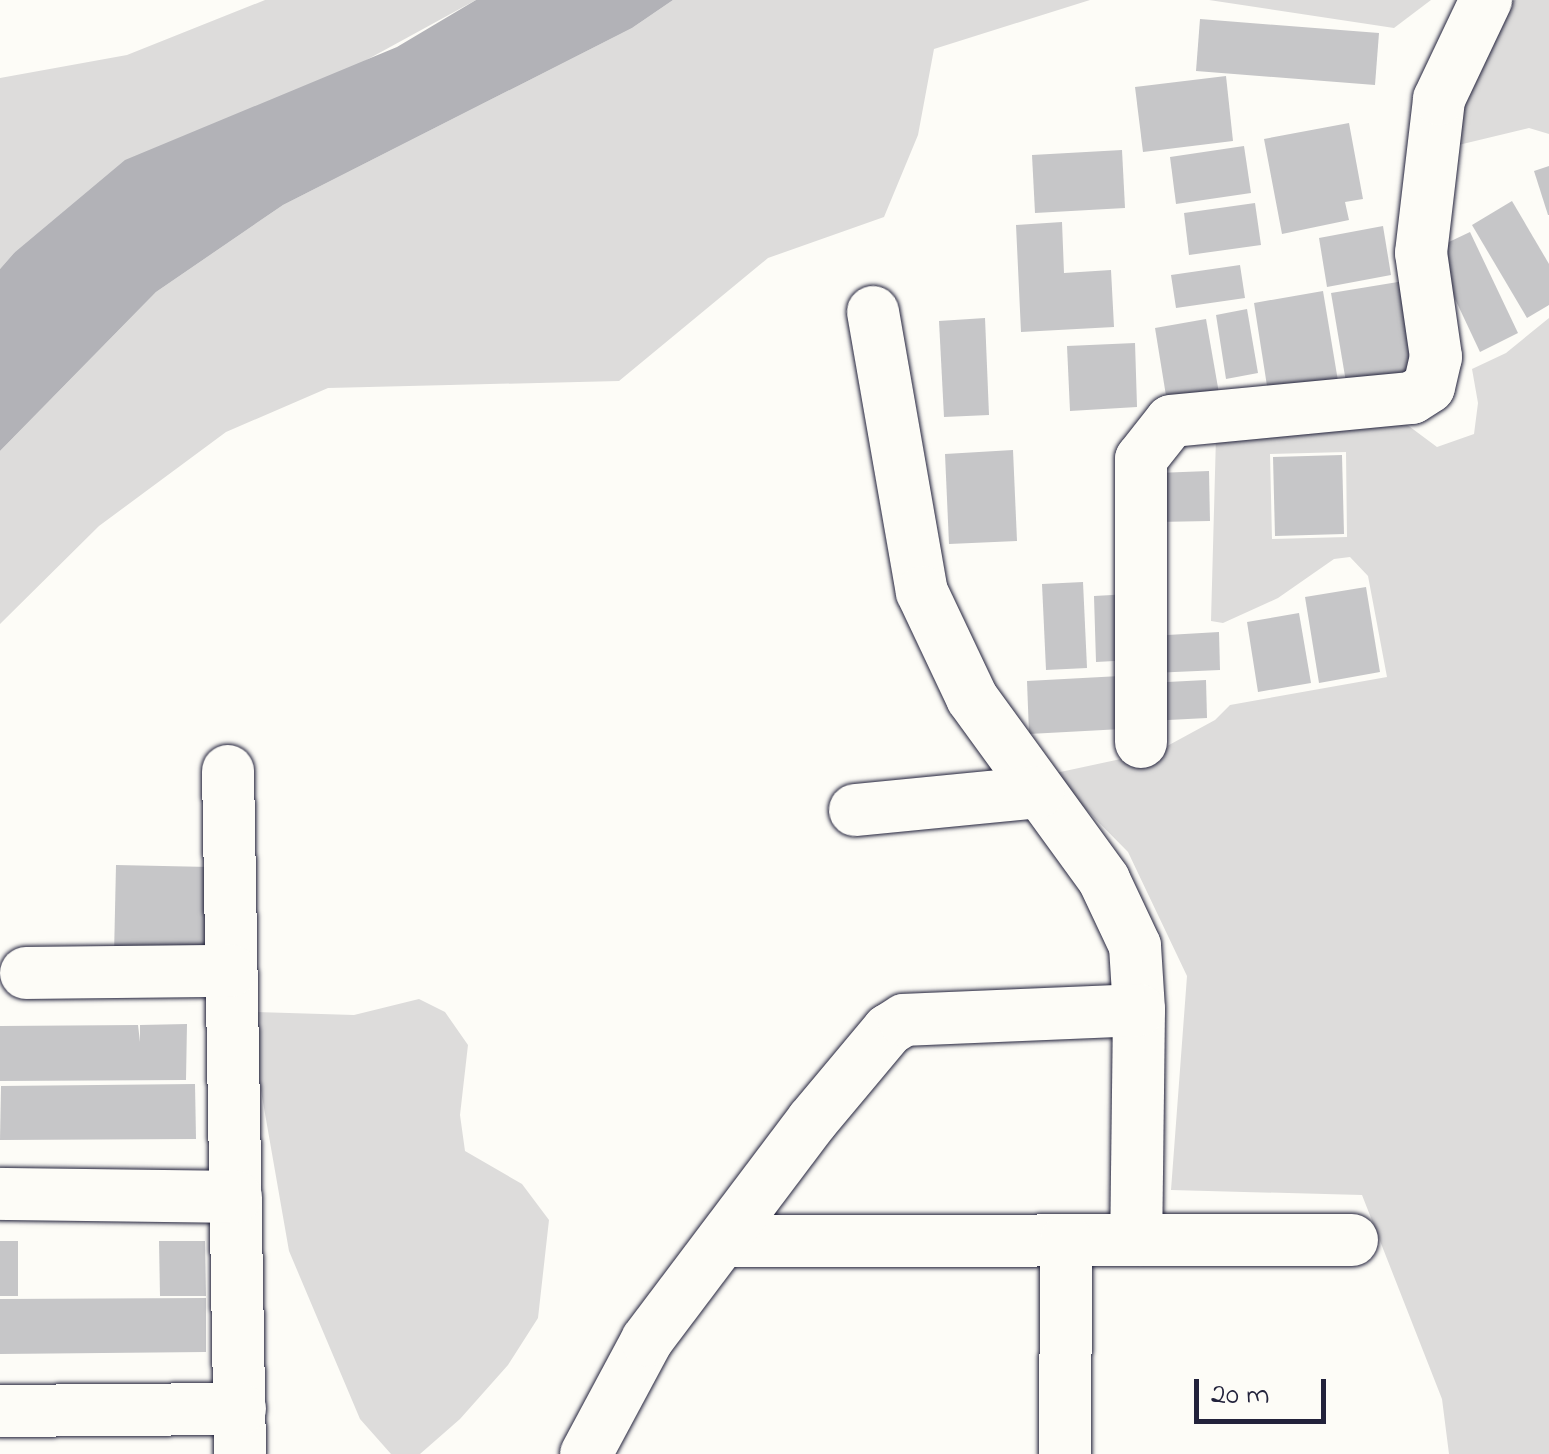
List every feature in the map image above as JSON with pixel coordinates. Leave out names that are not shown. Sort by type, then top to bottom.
[{"type":"street","points":[[1141,742],[1141,459],[1171,421],[1412,398],[1429,388],[1436,357],[1420,254],[1439,99],[1486,0]]},
{"type":"street","points":[[872,312],[922,592],[972,698],[1104,880],[1135,946],[1139,1010],[1136,1240]]},
{"type":"street","points":[[0,1411],[240,1432],[228,771]]},
{"type":"street","points":[[855,810],[1038,792]]},
{"type":"street","points":[[26,973],[232,971]]},
{"type":"street","points":[[586,1454],[647,1340],[888,1030],[904,1020],[1139,1010]]},
{"type":"street","points":[[0,1194],[236,1196]]},
{"type":"street","points":[[1065,1454],[1066,1240]]},
{"type":"street","points":[[722,1241],[1352,1240]]},
{"type":"shaded area","points":[[265,0],[476,0],[14,253],[0,269],[0,78],[127,55]]},
{"type":"shaded area","points":[[476,0],[673,0],[632,28],[283,205],[156,292],[0,451],[0,269],[14,253],[125,160],[397,47]]},
{"type":"shaded area","points":[[673,0],[1090,0],[934,49],[918,135],[884,217],[768,258],[619,381],[328,388],[226,432],[99,526],[0,624],[0,451],[156,292],[283,205],[632,28]]},
{"type":"shaded area","points":[[1209,0],[1431,0],[1394,28]]},
{"type":"shaded area","points":[[1515,0],[1549,0],[1549,134],[1529,128],[1446,148],[1504,9]]},
{"type":"shaded area","points":[[1549,318],[1549,1454],[1449,1454],[1442,1399],[1362,1195],[1171,1190],[1187,976],[1128,852],[1051,774],[1158,751],[1215,720],[1230,705],[1387,677],[1368,576],[1350,557],[1334,559],[1278,598],[1223,623],[1211,621],[1216,436],[1398,418],[1437,447],[1474,434],[1478,403],[1472,369],[1506,353]],"holes":[[[1346,452],[1347,537],[1272,539],[1270,454]]]},
{"type":"shaded area","points":[[419,999],[445,1012],[468,1045],[460,1115],[465,1151],[522,1184],[549,1220],[538,1318],[508,1365],[460,1419],[420,1454],[391,1454],[360,1419],[289,1251],[256,1062],[256,1012],[354,1015]]},
{"type":"building","points":[[1200,19],[1379,33],[1375,85],[1196,71]]},
{"type":"building","points":[[1226,76],[1233,141],[1143,152],[1135,87]]},
{"type":"building","points":[[1349,123],[1363,199],[1345,202],[1349,220],[1282,234],[1264,139]]},
{"type":"building","points":[[1244,146],[1251,193],[1176,204],[1170,157]]},
{"type":"building","points":[[1122,150],[1125,208],[1035,213],[1032,155]]},
{"type":"building","points":[[1549,166],[1549,215],[1548,215],[1534,171]]},
{"type":"building","points":[[1512,201],[1549,264],[1549,305],[1527,318],[1472,225]]},
{"type":"building","points":[[1255,203],[1261,245],[1189,255],[1184,213]]},
{"type":"building","points":[[1062,222],[1064,273],[1111,270],[1114,327],[1021,332],[1016,225]]},
{"type":"building","points":[[1383,226],[1391,275],[1327,287],[1319,238]]},
{"type":"building","points":[[1470,232],[1518,333],[1480,352],[1432,250]]},
{"type":"building","points":[[1240,265],[1245,298],[1176,308],[1171,275]]},
{"type":"building","points":[[1404,281],[1420,376],[1347,388],[1331,293]]},
{"type":"building","points":[[1323,291],[1340,393],[1270,405],[1254,303]]},
{"type":"building","points":[[1247,309],[1258,373],[1226,379],[1216,315]]},
{"type":"building","points":[[985,318],[989,415],[944,417],[939,321]]},
{"type":"building","points":[[1206,319],[1220,399],[1168,408],[1155,328]]},
{"type":"building","points":[[1135,343],[1137,407],[1070,411],[1067,346]]},
{"type":"building","points":[[1013,450],[1017,541],[949,544],[945,454]]},
{"type":"building","points":[[1342,455],[1344,534],[1275,536],[1273,457]]},
{"type":"building","points":[[1209,471],[1210,521],[1157,522],[1157,473]]},
{"type":"building","points":[[1083,582],[1087,668],[1046,670],[1042,584]]},
{"type":"building","points":[[1366,587],[1380,672],[1319,683],[1305,597]]},
{"type":"building","points":[[1130,594],[1133,660],[1096,662],[1094,596]]},
{"type":"building","points":[[1299,613],[1311,683],[1258,692],[1247,622]]},
{"type":"building","points":[[1219,632],[1220,670],[1152,673],[1150,636]]},
{"type":"building","points":[[1120,676],[1122,729],[1029,734],[1027,681]]},
{"type":"building","points":[[1206,680],[1207,718],[1149,721],[1148,683]]},
{"type":"building","points":[[116,865],[210,867],[208,957],[114,955]]},
{"type":"building","points":[[187,1024],[186,1080],[0,1081],[0,1026],[138,1025],[140,1042],[140,1025]]},
{"type":"building","points":[[195,1084],[196,1139],[0,1140],[1,1086]]},
{"type":"building","points":[[0,1241],[18,1241],[18,1296],[0,1296]]},
{"type":"building","points":[[159,1241],[205,1241],[206,1296],[160,1296]]},
{"type":"building","points":[[206,1298],[206,1352],[0,1354],[0,1299]]}]
